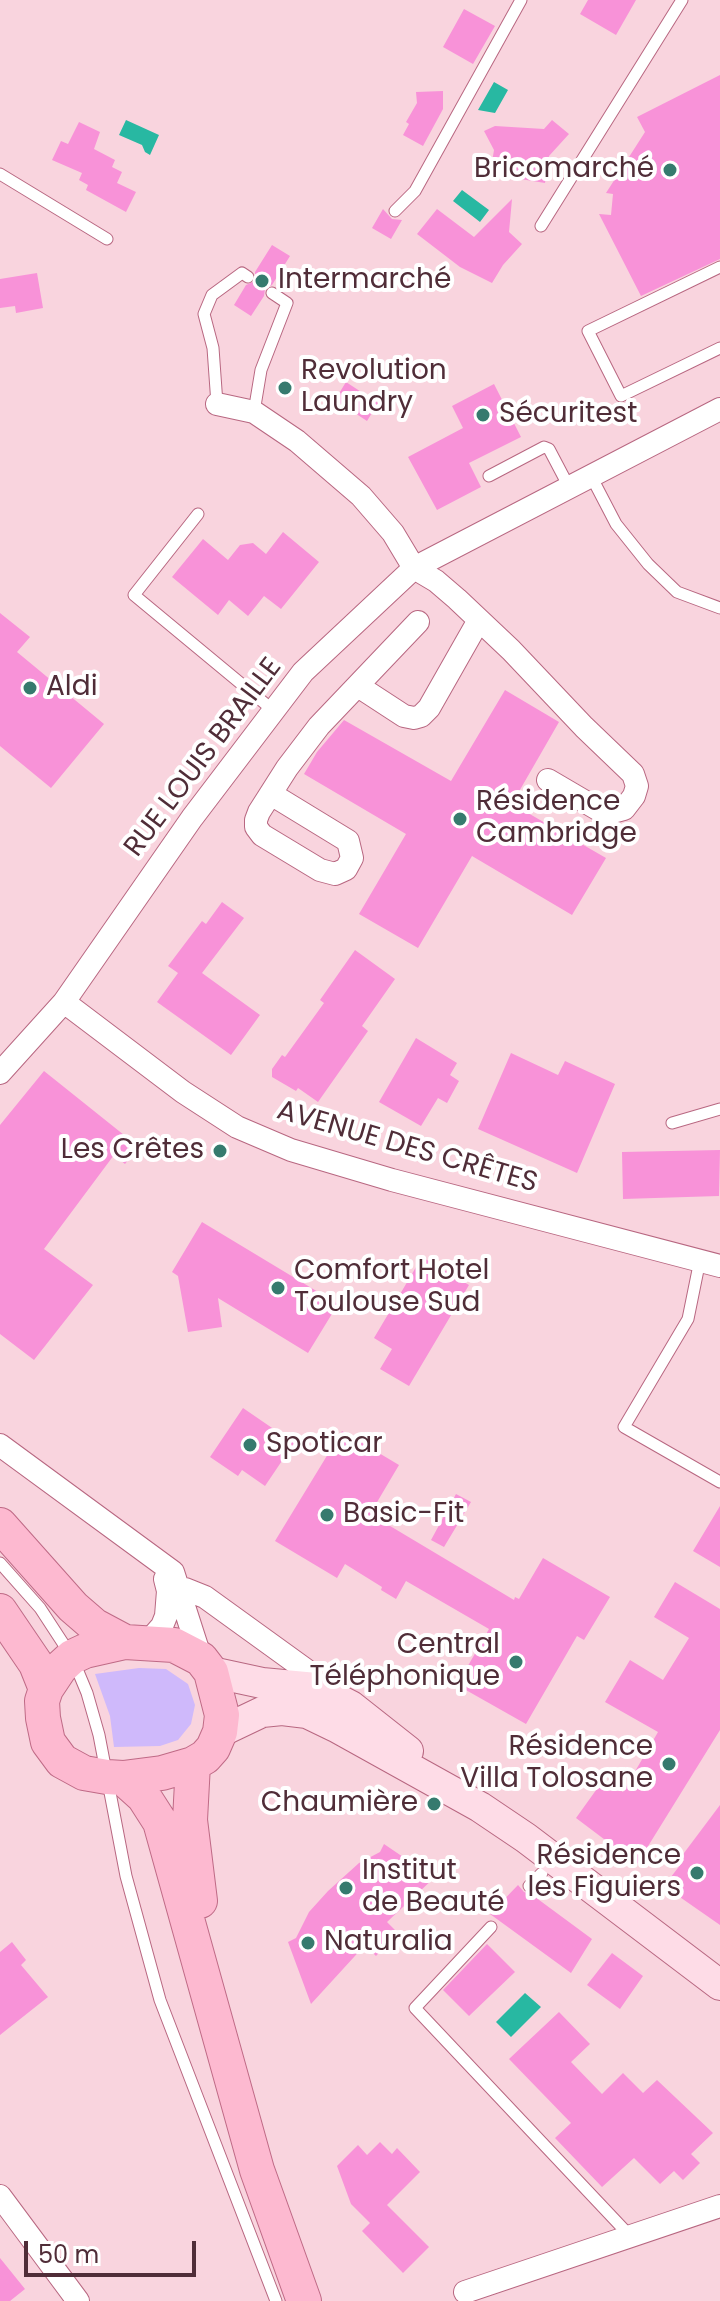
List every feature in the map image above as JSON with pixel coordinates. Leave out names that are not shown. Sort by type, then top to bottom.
[{"type":"main road","points":[[0,1525],[73,1607],[95,1626],[137,1642]]},
{"type":"main road","points":[[0,1611],[36,1664],[46,1689]]},
{"type":"main road","points":[[206,1665],[222,1715],[220,1732],[213,1748],[193,1764],[162,1773],[115,1778],[84,1773],[62,1761],[48,1742],[42,1701],[46,1689],[72,1657],[96,1648],[137,1642],[174,1645],[206,1665],[262,1683],[316,1688],[351,1706],[480,1807],[526,1838],[720,1985]]},
{"type":"main road","points":[[220,1732],[262,1712],[282,1710],[307,1713],[480,1807]]},
{"type":"main road","points":[[193,1764],[190,1820],[196,1882],[226,2063]]},
{"type":"main road","points":[[115,1778],[144,1797],[160,1822],[257,2170],[304,2301]]},
{"type":"street","points":[[217,404],[254,412],[297,441],[361,496],[393,533],[414,568],[436,581],[479,620],[633,774],[637,786],[624,809],[606,814],[548,780]]},
{"type":"street","name":"RUE LOUIS BRAILLE","points":[[64,1002],[192,818],[303,672],[414,568],[720,409]]},
{"type":"street","points":[[358,686],[404,716],[421,716],[429,708],[479,620]]},
{"type":"street","points":[[271,794],[319,726],[418,622]]},
{"type":"street","points":[[0,1073],[64,1002]]},
{"type":"street","name":"AVENUE DES CRÊTES","points":[[64,1002],[183,1092],[237,1127],[291,1150],[392,1180],[710,1263]]},
{"type":"street","points":[[0,1445],[173,1572],[206,1665]]},
{"type":"street","points":[[137,1642],[162,1626],[168,1591],[160,1563]]},
{"type":"street","points":[[179,1589],[205,1597],[306,1670]]},
{"type":"street","points":[[0,2196],[78,2301]]},
{"type":"street","points":[[465,2292],[720,2206]]},
{"type":"lane","points":[[395,211],[415,191],[521,0]]},
{"type":"lane","points":[[541,226],[682,0]]},
{"type":"lane","points":[[0,174],[107,239]]},
{"type":"lane","points":[[720,267],[588,331],[621,396],[720,348]]},
{"type":"lane","points":[[217,404],[213,348],[204,314],[212,295],[242,273],[248,277]]},
{"type":"lane","points":[[254,412],[261,370],[287,303],[272,293]]},
{"type":"lane","points":[[489,476],[544,447],[549,449],[569,487]]},
{"type":"lane","points":[[591,476],[616,524],[648,564],[677,592],[720,608]]},
{"type":"lane","points":[[198,514],[134,595],[274,711]]},
{"type":"lane","points":[[672,1123],[720,1109]]},
{"type":"lane","points":[[710,1263],[688,1319],[624,1427],[720,1482]]},
{"type":"lane","points":[[0,1563],[40,1608],[72,1657],[87,1693],[115,1778],[126,1876],[160,2000],[276,2301]]},
{"type":"lane","points":[[306,1670],[351,1706]]},
{"type":"lane","points":[[529,1886],[542,1873]]},
{"type":"lane","points":[[491,1927],[415,2008],[631,2237]]},
{"type":"shaded area","points":[[494,82],[508,90],[495,113],[478,110]]},
{"type":"shaded area","points":[[126,120],[159,135],[150,155],[142,145],[119,135]]},
{"type":"shaded area","points":[[462,190],[489,210],[480,222],[453,201]]},
{"type":"shaded area","points":[[139,1668],[166,1669],[188,1684],[195,1705],[191,1724],[178,1740],[160,1746],[114,1747],[110,1716],[95,1674]]},
{"type":"shaded area","points":[[525,1993],[541,2007],[511,2037],[496,2022]]},
{"type":"building","points":[[588,0],[636,0],[616,35],[580,14]]},
{"type":"building","points":[[464,9],[495,26],[473,64],[443,47]]},
{"type":"building","name":"Bricomarché","points":[[720,75],[720,259],[641,296],[599,214],[611,215],[613,194],[606,193],[645,132],[637,117]]},
{"type":"building","points":[[443,91],[443,109],[423,146],[403,135],[409,124],[406,122],[417,103],[416,92]]},
{"type":"building","points":[[552,120],[569,134],[549,156],[545,183],[490,174],[494,150],[484,131],[495,126],[544,129]]},
{"type":"building","points":[[79,122],[100,132],[94,149],[115,160],[112,167],[122,172],[117,183],[136,192],[126,212],[86,190],[88,185],[79,180],[82,173],[52,160],[61,141],[68,144]]},
{"type":"building","points":[[512,199],[509,232],[522,244],[492,283],[460,267],[417,234],[437,209],[474,237]]},
{"type":"building","points":[[383,209],[392,219],[402,220],[391,239],[372,228]]},
{"type":"building","name":"Intermarché","points":[[272,245],[290,256],[272,285],[265,289],[251,316],[234,305],[246,285],[255,281],[255,272]]},
{"type":"building","points":[[37,273],[43,308],[16,313],[15,306],[0,308],[0,279]]},
{"type":"building","points":[[346,382],[378,403],[367,421],[335,400]]},
{"type":"building","points":[[494,384],[521,437],[469,463],[481,487],[437,510],[408,457],[463,428],[452,406]]},
{"type":"building","points":[[283,532],[319,562],[281,609],[264,596],[248,616],[229,600],[218,615],[172,577],[203,539],[228,560],[240,545],[253,543],[266,554]]},
{"type":"building","name":"Aldi","points":[[0,613],[30,637],[17,652],[104,724],[51,788],[0,746]]},
{"type":"building","name":"Résidence Cambridge","points":[[505,690],[559,722],[517,795],[521,809],[606,858],[572,915],[472,856],[418,948],[359,914],[406,834],[304,774],[317,752],[344,720],[451,781]]},
{"type":"building","points":[[222,902],[244,918],[202,973],[260,1015],[231,1055],[157,1002],[178,973],[168,966],[202,921],[206,924]]},
{"type":"building","points":[[355,950],[395,979],[362,1026],[368,1031],[318,1102],[298,1088],[296,1091],[272,1077],[272,1069],[282,1055],[285,1057],[324,1003],[320,1000]]},
{"type":"building","points":[[416,1038],[457,1063],[450,1075],[459,1081],[447,1103],[438,1098],[421,1126],[379,1102]]},
{"type":"building","points":[[511,1053],[558,1075],[565,1061],[615,1084],[577,1173],[478,1129]]},
{"type":"building","points":[[44,1071],[139,1147],[125,1164],[114,1155],[44,1249],[93,1285],[34,1360],[0,1334],[0,1125]]},
{"type":"building","points":[[720,1150],[719,1196],[623,1199],[622,1152]]},
{"type":"building","points":[[202,1222],[338,1304],[308,1353],[218,1298],[222,1327],[188,1332],[178,1276],[172,1272]]},
{"type":"building","points":[[422,1257],[469,1285],[409,1386],[380,1369],[392,1349],[374,1338]]},
{"type":"building","points":[[243,1408],[294,1443],[265,1486],[242,1470],[238,1476],[210,1457]]},
{"type":"building","points":[[342,1431],[399,1465],[370,1514],[514,1600],[515,1597],[519,1599],[543,1558],[610,1597],[584,1640],[577,1636],[526,1724],[457,1685],[489,1629],[406,1581],[396,1599],[345,1564],[337,1578],[275,1541]]},
{"type":"building","points":[[456,1494],[471,1502],[444,1547],[431,1540]]},
{"type":"building","points":[[720,1506],[720,1567],[693,1551]]},
{"type":"building","points":[[675,1582],[720,1609],[720,1730],[637,1864],[576,1818],[604,1779],[623,1792],[658,1732],[605,1702],[630,1660],[663,1680],[689,1638],[654,1617]]},
{"type":"building","name":"Résidence les Figuiers","points":[[720,1805],[720,1925],[664,1886],[684,1860],[681,1857]]},
{"type":"building","points":[[384,1844],[434,1878],[387,1922],[398,1933],[376,1956],[365,1945],[311,2004],[288,1942],[296,1938],[309,1912],[328,1891],[359,1863],[380,1852]]},
{"type":"building","points":[[518,1885],[592,1939],[571,1973],[490,1914]]},
{"type":"building","points":[[12,1942],[26,1960],[21,1965],[48,1997],[0,2035],[0,1952]]},
{"type":"building","points":[[487,1944],[515,1972],[469,2016],[443,1990]]},
{"type":"building","points":[[612,1953],[643,1976],[620,2009],[587,1985]]},
{"type":"building","points":[[559,2012],[590,2044],[571,2062],[602,2094],[623,2073],[643,2093],[657,2080],[713,2133],[691,2154],[700,2163],[683,2180],[674,2171],[660,2184],[634,2158],[602,2187],[555,2138],[571,2123],[509,2059]]},
{"type":"building","points":[[380,2142],[392,2154],[397,2148],[420,2172],[387,2205],[429,2247],[403,2273],[362,2231],[370,2223],[351,2204],[337,2166],[358,2145],[367,2155]]},
{"type":"building","points":[[0,2258],[25,2289],[10,2301],[0,2301]]},
{"type":"place","name":"Bricomarché","points":[[670,170]]},
{"type":"place","name":"Intermarché","points":[[262,281]]},
{"type":"place","name":"Revolution Laundry","points":[[285,388]]},
{"type":"place","name":"Sécuritest","points":[[483,415]]},
{"type":"place","name":"Aldi","points":[[30,688]]},
{"type":"place","name":"Résidence Cambridge","points":[[460,819]]},
{"type":"place","name":"Les Crêtes","points":[[220,1151]]},
{"type":"place","name":"Comfort Hotel Toulouse Sud","points":[[278,1288]]},
{"type":"place","name":"Spoticar","points":[[250,1445]]},
{"type":"place","name":"Basic-Fit","points":[[327,1515]]},
{"type":"place","name":"Central Téléphonique","points":[[516,1662]]},
{"type":"place","name":"Résidence Villa Tolosane","points":[[669,1764]]},
{"type":"place","name":"Chaumière","points":[[434,1804]]},
{"type":"place","name":"Résidence les Figuiers","points":[[697,1873]]},
{"type":"place","name":"Institut de Beauté","points":[[346,1888]]},
{"type":"place","name":"Naturalia","points":[[308,1943]]}]
